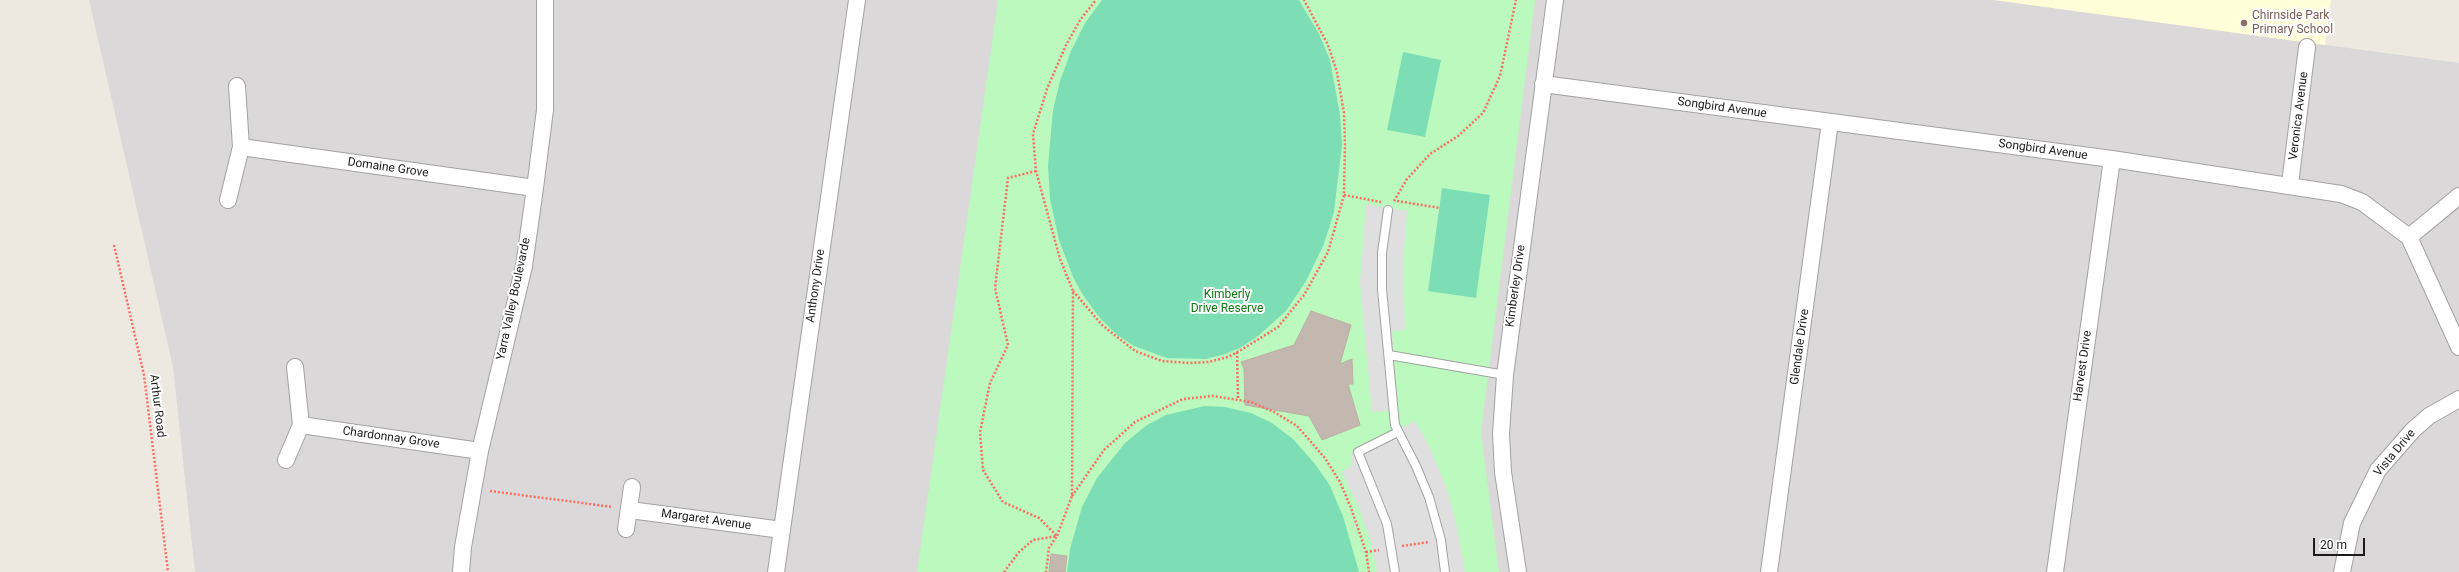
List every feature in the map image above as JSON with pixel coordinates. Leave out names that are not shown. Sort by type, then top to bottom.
[{"type":"street","name":"Yarra Valley Boulevarde","points":[[461,572],[480,451],[524,266],[545,110],[545,0]]},
{"type":"street","name":"Anthony Drive","points":[[776,572],[857,0]]},
{"type":"street","name":"Kimberley Drive","points":[[1518,572],[1503,472],[1501,434],[1505,376],[1555,0]]},
{"type":"street","name":"Veronica Avenue","points":[[2290,184],[2307,47]]},
{"type":"street","name":"Songbird Avenue","points":[[1543,84],[2112,159],[2290,184],[2341,194],[2362,202],[2409,237],[2459,347]]},
{"type":"street","points":[[228,200],[241,147],[237,86]]},
{"type":"street","name":"Glendale Drive","points":[[1769,572],[1830,122]]},
{"type":"street","name":"Domaine Grove","points":[[241,147],[535,188]]},
{"type":"street","name":"Harvest Drive","points":[[2055,572],[2112,159]]},
{"type":"street","points":[[2409,237],[2459,196]]},
{"type":"street","points":[[286,460],[301,425],[295,367]]},
{"type":"street","name":"Vista Drive","points":[[2342,572],[2352,523],[2378,470],[2413,430],[2429,416],[2459,398]]},
{"type":"street","name":"Chardonnay Grove","points":[[301,425],[480,451]]},
{"type":"street","points":[[626,529],[630,510],[632,487]]},
{"type":"street","name":"Margaret Avenue","points":[[630,510],[782,530]]},
{"type":"lane","points":[[1390,204],[1382,253],[1382,289],[1395,425],[1416,466],[1429,497],[1441,540],[1446,572]]},
{"type":"lane","points":[[1389,355],[1505,376]]},
{"type":"lane","points":[[1395,572],[1386,524],[1358,452],[1398,432]]},
{"type":"path","points":[[1096,0],[1080,20],[1047,89],[1033,134],[1036,171],[1060,259],[1073,290],[1102,325],[1135,351],[1162,361],[1189,363],[1208,362],[1237,352],[1278,327],[1304,295],[1328,252],[1344,195],[1344,113],[1337,72],[1328,46],[1304,0]]},
{"type":"path","points":[[1390,204],[1407,179],[1430,154],[1472,125],[1483,113],[1500,76],[1516,0]]},
{"type":"path","points":[[1036,171],[1008,178],[995,288],[1008,345],[990,384],[980,432],[983,470],[1003,502],[1039,518],[1057,536]]},
{"type":"path","points":[[1344,195],[1390,204],[1440,208]]},
{"type":"path","name":"Arthur Road","points":[[114,245],[144,375],[168,572]]},
{"type":"path","points":[[1072,496],[1073,290]]},
{"type":"path","points":[[1237,352],[1238,400]]},
{"type":"path","points":[[1046,572],[1049,548],[1057,536],[1072,496],[1104,450],[1135,422],[1183,399],[1213,396],[1251,402],[1274,412],[1297,426],[1325,458],[1340,482],[1351,508],[1366,552],[1369,572]]},
{"type":"path","points":[[473,489],[630,510]]},
{"type":"path","points":[[1004,572],[1019,552],[1033,540],[1057,536]]},
{"type":"shaded area","points":[[89,0],[1994,0],[2459,63],[2459,572],[195,572],[173,367]]},
{"type":"shaded area","name":"Chirnside Park Primary School","points":[[1994,0],[2331,0],[2325,45]]},
{"type":"shaded area","points":[[1366,204],[1407,211],[1403,267],[1405,330],[1392,331],[1397,410],[1372,412],[1360,282]]},
{"type":"shaded area","points":[[1415,421],[1429,446],[1447,489],[1457,527],[1465,572],[1377,572],[1370,538],[1357,503],[1342,472],[1352,465],[1352,452]]},
{"type":"green space","name":"Kimberly Drive Reserve","points":[[998,0],[1535,0],[1481,432],[1499,572],[917,572]]},
{"type":"green space","points":[[1102,0],[1299,0],[1319,34],[1330,60],[1340,115],[1342,145],[1334,212],[1324,244],[1306,281],[1286,311],[1258,336],[1240,348],[1225,354],[1206,359],[1167,358],[1134,346],[1117,335],[1099,317],[1083,295],[1073,277],[1059,240],[1050,199],[1048,166],[1053,110],[1060,81],[1071,51],[1085,23]]},
{"type":"green space","points":[[1403,52],[1441,60],[1425,137],[1387,130]]},
{"type":"green space","points":[[1442,188],[1490,195],[1476,298],[1428,291]]},
{"type":"green space","points":[[1205,406],[1225,407],[1251,413],[1272,423],[1293,439],[1315,464],[1329,484],[1343,516],[1359,572],[1067,572],[1070,549],[1082,507],[1097,478],[1125,443],[1147,425],[1166,415]]},
{"type":"building","points":[[1311,311],[1351,325],[1340,364],[1352,359],[1353,384],[1348,384],[1360,425],[1322,440],[1309,416],[1245,405],[1244,369],[1241,362],[1294,345]]},
{"type":"building","points":[[1051,554],[1067,556],[1065,572],[1049,572]]},
{"type":"place","name":"Chirnside Park Primary School","points":[[2244,23]]}]
